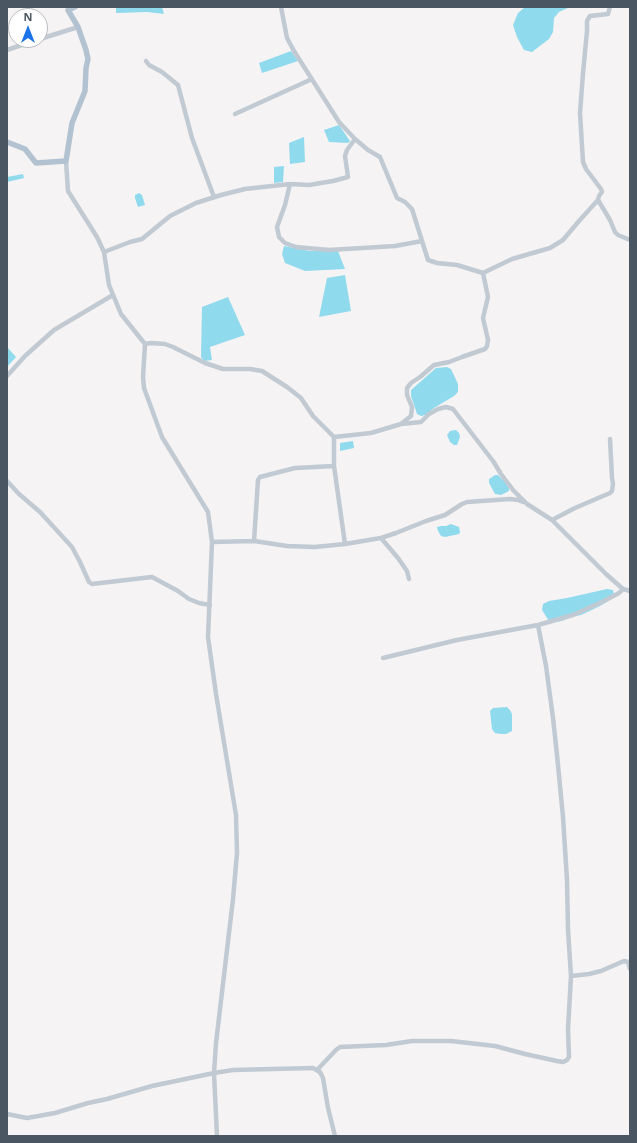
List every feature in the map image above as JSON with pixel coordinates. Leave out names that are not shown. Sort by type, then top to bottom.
[{"type":"main road","points":[[7,142],[25,149],[36,163],[66,161],[72,123],[85,91],[88,59],[78,26],[67,8],[75,7]]},
{"type":"street","points":[[282,7],[287,38],[339,122],[355,139],[368,150],[380,157],[396,198],[405,202],[412,209],[428,260],[437,263],[456,265],[483,273],[512,259],[550,248],[563,240],[598,200],[602,192],[583,162],[580,113],[587,21],[590,16],[608,14],[610,7]]},
{"type":"street","points":[[48,36],[78,26]]},
{"type":"street","points":[[146,61],[149,65],[162,72],[178,85],[192,138],[214,197]]},
{"type":"street","points":[[235,114],[312,79]]},
{"type":"street","points":[[104,252],[142,239],[170,216],[196,203],[214,197],[245,190],[290,184],[309,185],[348,177],[345,156],[347,150],[355,139]]},
{"type":"street","points":[[66,161],[68,191],[97,236],[104,252],[109,286],[121,314],[145,344],[143,377],[144,388],[162,436],[208,512],[212,542],[208,637],[236,815],[237,853],[216,1043],[214,1073],[217,1136]]},
{"type":"street","points":[[290,184],[285,205],[277,227],[279,236],[285,243],[296,246],[329,250],[395,246],[422,241]]},
{"type":"street","points":[[598,200],[610,220],[615,232],[618,235],[630,240]]},
{"type":"street","points":[[401,424],[411,416],[412,407],[407,395],[407,388],[411,383],[434,365],[449,362],[485,349],[487,346],[488,340],[483,318],[488,297],[483,273]]},
{"type":"street","points":[[7,376],[25,356],[54,330],[113,295]]},
{"type":"street","points":[[145,344],[165,344],[204,363],[222,369],[250,369],[262,371],[301,398],[313,416],[334,437],[334,466],[345,544]]},
{"type":"street","points":[[334,437],[371,433],[401,424],[422,422],[429,414],[438,409],[446,407],[453,409],[513,490],[527,504]]},
{"type":"street","points":[[552,520],[575,508],[607,495],[612,491],[613,484],[610,439]]},
{"type":"street","points":[[254,541],[258,480],[260,477],[295,468],[334,466]]},
{"type":"street","points":[[7,481],[19,494],[40,512],[72,547],[89,582],[92,584],[152,577],[178,590],[189,599],[210,605]]},
{"type":"street","points":[[212,542],[254,541],[287,546],[315,547],[345,544],[381,538],[445,516],[467,502],[510,499],[518,500],[527,504],[552,520],[606,574],[623,589],[630,591]]},
{"type":"street","points":[[381,538],[403,565],[407,571],[409,579]]},
{"type":"street","points":[[383,658],[457,640],[538,625],[573,615],[604,601],[619,593],[623,589]]},
{"type":"street","points":[[317,1070],[340,1047],[418,1041],[451,1041],[495,1046],[557,1062],[563,1062],[570,1057],[568,1029],[571,976],[567,880],[558,755],[546,666],[538,625]]},
{"type":"street","points":[[571,976],[600,971],[624,961],[628,962],[630,969]]},
{"type":"street","points":[[7,1114],[26,1118],[55,1113],[88,1103],[121,1096],[152,1086],[233,1070],[313,1068],[317,1070],[323,1078],[335,1136]]},
{"type":"water","points":[[116,7],[162,7],[164,14],[147,12],[116,13]]},
{"type":"water","points":[[525,7],[570,7],[559,12],[554,18],[553,32],[549,39],[532,52],[524,50],[513,25],[518,13]]},
{"type":"water","points":[[291,51],[298,61],[262,73],[259,63]]},
{"type":"water","points":[[339,125],[350,141],[348,143],[329,142],[324,130]]},
{"type":"water","points":[[304,137],[305,162],[290,164],[289,143]]},
{"type":"water","points":[[284,166],[283,182],[274,183],[274,167]]},
{"type":"water","points":[[23,174],[24,178],[7,182],[7,177]]},
{"type":"water","points":[[139,193],[142,195],[145,205],[138,207],[135,195]]},
{"type":"water","points":[[284,246],[310,251],[338,251],[345,269],[305,271],[285,263],[282,254]]},
{"type":"water","points":[[345,275],[351,311],[319,317],[327,278]]},
{"type":"water","points":[[228,297],[245,335],[210,347],[212,360],[204,361],[201,357],[202,307]]},
{"type":"water","points":[[7,347],[16,357],[7,367]]},
{"type":"water","points":[[447,367],[451,369],[458,384],[458,392],[425,415],[421,416],[417,414],[411,396],[411,390],[436,368]]},
{"type":"water","points":[[456,430],[460,437],[457,445],[454,445],[450,442],[447,435],[450,431]]},
{"type":"water","points":[[353,441],[354,448],[340,451],[340,443]]},
{"type":"water","points":[[495,475],[498,475],[504,481],[509,488],[509,491],[501,495],[495,494],[489,483],[489,479]]},
{"type":"water","points":[[451,524],[459,527],[459,534],[445,537],[441,536],[437,527]]},
{"type":"water","points":[[607,589],[613,590],[614,595],[600,606],[581,615],[555,622],[549,621],[542,610],[543,604],[549,601]]},
{"type":"water","points":[[507,707],[512,714],[512,731],[506,734],[495,733],[492,729],[490,711],[493,708]]}]
